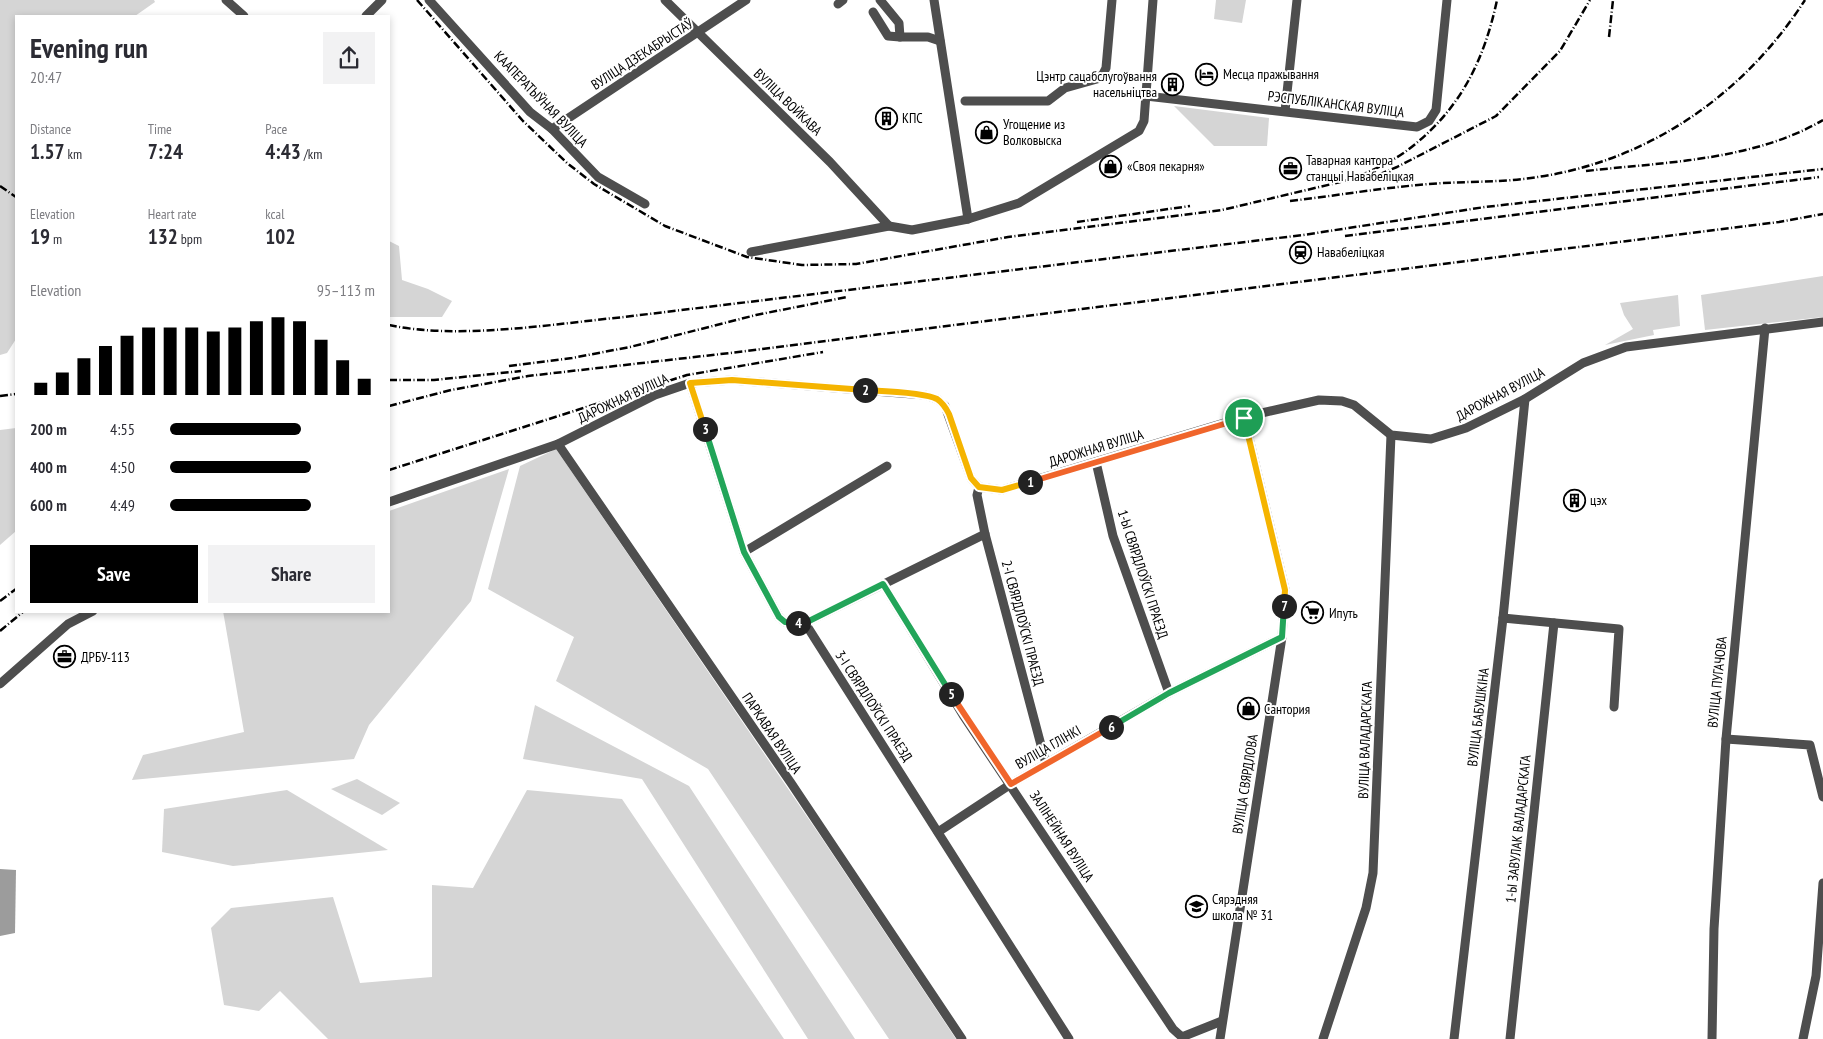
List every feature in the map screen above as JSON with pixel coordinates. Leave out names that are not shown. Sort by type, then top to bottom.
[{"type":"street","points":[[226,0],[243,15]]},
{"type":"street","points":[[367,15],[382,0]]},
{"type":"street","name":"КААПЕРАТЫЎНАЯ ВУЛІЦА","points":[[428,0],[530,112],[552,129],[598,177],[645,204]]},
{"type":"street","name":"ВУЛІЦА ВОЙКАВА","points":[[665,0],[830,162],[889,226]]},
{"type":"street","name":"ВУЛІЦА ДЗЕКАБРЫСТАЎ","points":[[552,129],[698,34],[746,0]]},
{"type":"street","points":[[880,0],[899,23],[900,37]]},
{"type":"street","points":[[934,0],[968,219]]},
{"type":"street","points":[[965,101],[1048,101],[1065,88],[1097,79],[1106,68],[1112,0]]},
{"type":"street","points":[[751,252],[889,226],[912,230],[968,219],[1019,204],[1139,131],[1144,121],[1153,0]]},
{"type":"street","points":[[1286,111],[1297,0]]},
{"type":"street","name":"РЭСПУБЛІКАНСКАЯ ВУЛІЦА","points":[[1146,96],[1417,127],[1429,121],[1436,110],[1447,0]]},
{"type":"street","points":[[873,12],[888,36],[928,37],[940,41]]},
{"type":"street","name":"ДАРОЖНАЯ ВУЛІЦА","points":[[390,502],[558,444],[655,395],[690,383],[732,380],[925,395],[938,399],[945,406],[971,478],[979,487],[1002,490],[1244,418],[1319,400],[1342,401],[1354,405],[1391,436],[1431,439],[1453,434],[1525,399],[1583,362],[1626,348],[1765,328],[1823,322]]},
{"type":"street","name":"ВУЛІЦА ПУГАЧОВА","points":[[1712,1039],[1714,929],[1726,739],[1765,328]]},
{"type":"street","points":[[690,383],[744,552],[779,617],[785,622],[805,623],[985,534]]},
{"type":"street","name":"ВУЛІЦА БАБУШКІНА","points":[[1454,1039],[1503,618],[1525,399]]},
{"type":"street","name":"ВУЛІЦА СВЯРДЛОВА","points":[[1220,1039],[1282,637],[1285,590],[1244,418]]},
{"type":"street","name":"ВУЛІЦА ВАЛАДАРСКАГА","points":[[1323,1039],[1366,908],[1373,873],[1391,436]]},
{"type":"street","name":"ПАРКАВАЯ ВУЛІЦА","points":[[558,444],[962,1039]]},
{"type":"street","name":"1-Ы СВЯРДЛОЎСКІ ПРАЕЗД","points":[[1096,462],[1113,536],[1169,693]]},
{"type":"street","points":[[744,552],[887,466]]},
{"type":"street","name":"2-І СВЯРДЛОЎСКІ ПРАЕЗД","points":[[979,487],[977,495],[985,534],[1046,764]]},
{"type":"street","name":"ЗАЛІНЕЙНАЯ ВУЛІЦА","points":[[883,584],[963,715],[1177,1034],[1182,1037],[1222,1021]]},
{"type":"street","points":[[0,684],[68,624],[89,613]]},
{"type":"street","points":[[1503,618],[1619,629],[1614,707]]},
{"type":"street","name":"1-Ы ЗАВУЛАК ВАЛАДАРСКАГА","points":[[1510,1039],[1554,622]]},
{"type":"street","name":"3-І СВЯРДЛОЎСКІ ПРАЕЗД","points":[[805,623],[1069,1039]]},
{"type":"street","name":"ВУЛІЦА ГЛІНКІ","points":[[938,832],[1011,784],[1169,693],[1282,637]]},
{"type":"street","points":[[1726,739],[1810,745],[1823,797]]},
{"type":"street","points":[[1803,1039],[1816,976],[1823,883]]},
{"type":"shaded area","points":[[0,0],[154,0],[155,2],[136,15],[15,15],[15,341],[7,353],[0,355]]},
{"type":"shaded area","points":[[1216,0],[1246,0],[1242,23],[1214,19]]},
{"type":"shaded area","points":[[1174,106],[1269,118],[1267,146],[1214,146]]},
{"type":"shaded area","points":[[390,242],[399,246],[402,280],[428,289],[452,301],[442,317],[390,317]]},
{"type":"shaded area","points":[[1823,276],[1823,317],[1705,330],[1701,295]]},
{"type":"shaded area","points":[[1678,295],[1680,326],[1653,330],[1654,335],[1605,345],[1633,329],[1624,315],[1620,303]]},
{"type":"shaded area","points":[[15,428],[15,532],[0,545],[0,430]]},
{"type":"shaded area","points":[[556,449],[821,837],[956,1039],[889,1039],[708,769],[556,681],[574,637],[488,589],[520,466]]},
{"type":"shaded area","points":[[509,469],[471,601],[369,725],[354,759],[132,780],[143,755],[244,732],[223,613],[390,613],[390,511]]},
{"type":"shaded area","points":[[535,705],[689,786],[855,1039],[808,1039],[642,779],[523,759]]},
{"type":"shaded area","points":[[357,779],[400,803],[382,815],[331,789]]},
{"type":"shaded area","points":[[287,790],[388,850],[233,866],[162,852],[164,809]]},
{"type":"shaded area","points":[[527,790],[622,799],[784,1039],[328,1039],[280,991],[259,1011],[224,1005],[211,928],[231,908],[333,897],[360,983],[432,977],[432,885],[473,888]]},
{"type":"shaded area","points":[[0,869],[16,870],[15,933],[0,936]]},
{"type":"railway","points":[[417,0],[523,121],[567,163],[594,184],[665,226],[747,257],[802,265],[856,264],[1008,237],[1222,210],[1353,179]]},
{"type":"railway","points":[[1347,182],[1402,154],[1427,134],[1442,118],[1456,101],[1477,64],[1492,22],[1497,0]]},
{"type":"railway","points":[[1366,180],[1397,167],[1496,116],[1560,51],[1590,0]]},
{"type":"railway","points":[[1609,37],[1613,0]]},
{"type":"railway","points":[[1290,201],[1386,188],[1531,178],[1573,170],[1614,157],[1652,140],[1688,119],[1721,95],[1752,66],[1780,35],[1805,0]]},
{"type":"railway","points":[[1586,171],[1677,162],[1738,152],[1796,134],[1823,120]]},
{"type":"railway","points":[[390,325],[445,331],[475,331],[624,317],[1303,235],[1485,207],[1823,169]]},
{"type":"railway","points":[[1345,236],[1819,177]]},
{"type":"railway","points":[[0,186],[15,196]]},
{"type":"railway","points":[[1077,222],[1190,206]]},
{"type":"railway","points":[[390,406],[451,390],[528,376],[730,353],[1779,222],[1823,214]]},
{"type":"railway","points":[[509,366],[572,358],[630,347],[756,315],[847,297]]},
{"type":"railway","points":[[390,470],[687,375],[823,352]]},
{"type":"railway","points":[[390,380],[434,380],[521,371]]},
{"type":"railway","points":[[0,396],[15,394]]},
{"type":"railway","points":[[0,601],[15,590]]},
{"type":"railway","points":[[0,631],[22,613]]},
{"type":"place","name":"Месца пражывання","points":[[1207,74]]},
{"type":"place","name":"Цэнтр сацабслугоўвання насельніцтва","points":[[1173,84]]},
{"type":"place","name":"КПС","points":[[886,118]]},
{"type":"place","name":"Угощение из Волковыска","points":[[987,132]]},
{"type":"place","name":"«Своя пекарня»","points":[[1111,166]]},
{"type":"place","name":"Таварная кантора станцыі Навабеліцкая","points":[[1290,168]]},
{"type":"place","name":"Навабеліцкая","points":[[1301,252]]},
{"type":"place","name":"цэх","points":[[1574,500]]},
{"type":"place","name":"Ипуть","points":[[1313,613]]},
{"type":"place","name":"ДРБУ-113","points":[[65,657]]},
{"type":"place","name":"Сантория","points":[[1248,709]]},
{"type":"place","name":"Сярэдняя школа № 31","points":[[1196,907]]},
{"type":"route","points":[[707,380],[732,380],[884,391],[925,395],[938,399],[945,406],[949,414],[959,448],[971,478],[979,487],[1002,490],[1244,418],[1285,590],[1282,637],[1169,693],[1011,784],[963,715],[883,584],[805,623],[781,620],[744,552],[690,383],[707,380]]}]
